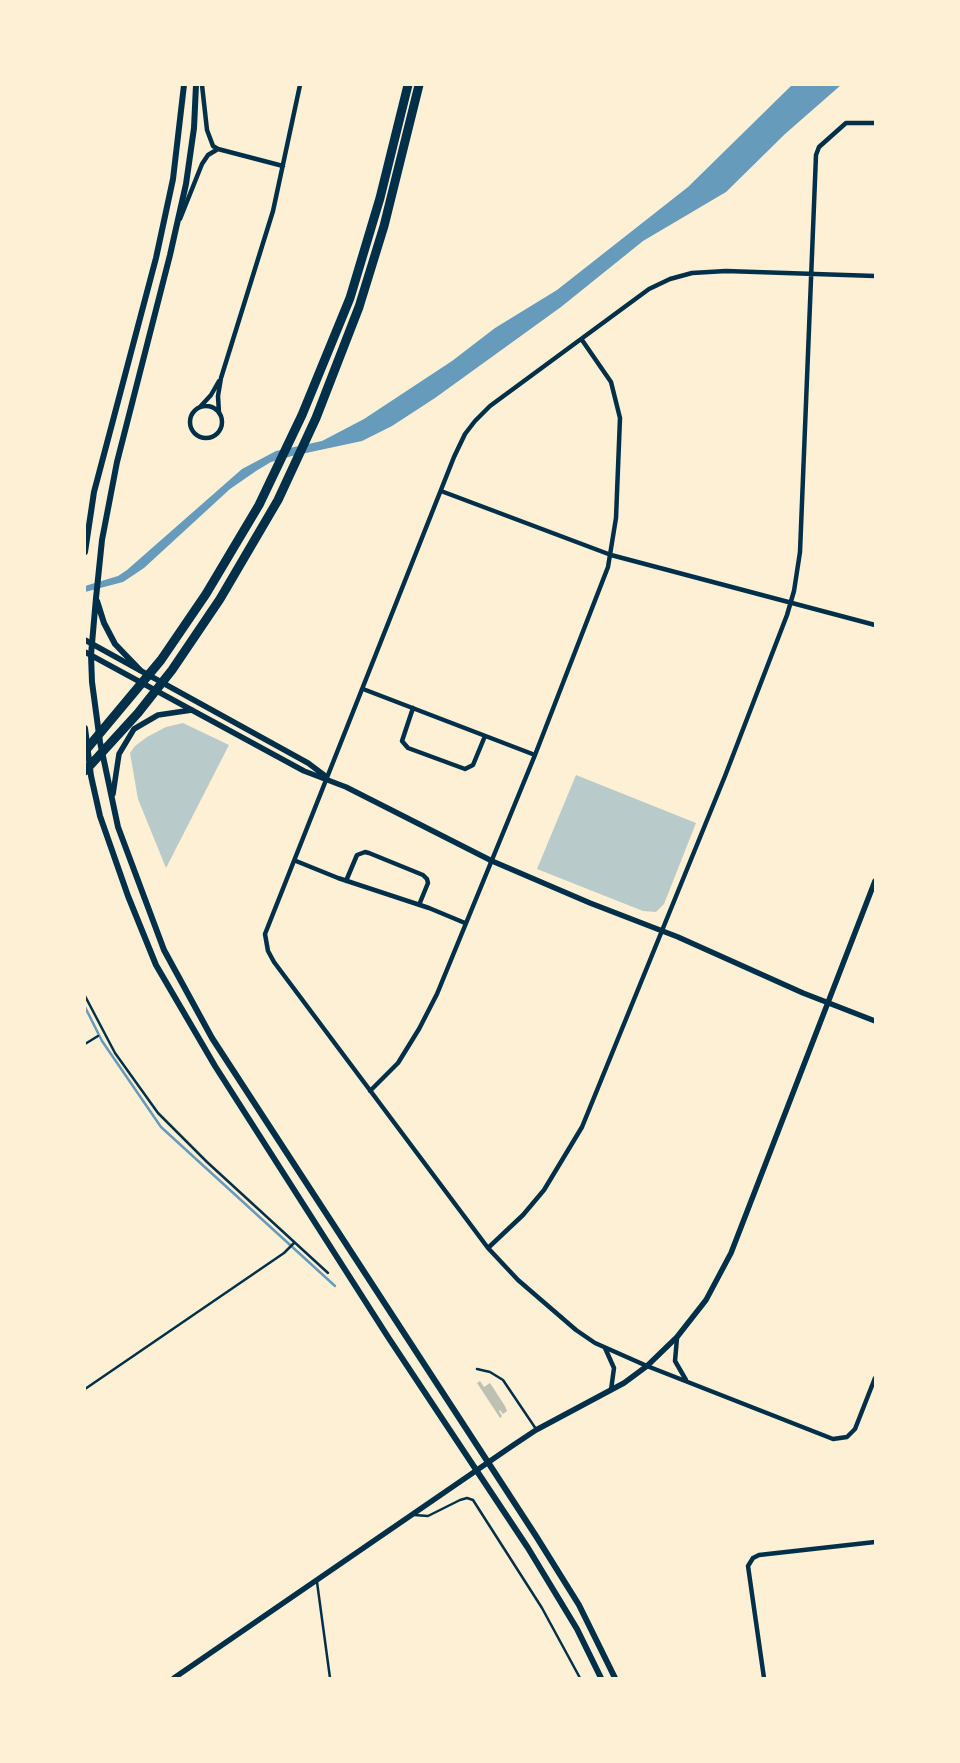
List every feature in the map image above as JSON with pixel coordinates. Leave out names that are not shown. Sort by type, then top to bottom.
[{"type":"highway","points":[[85,750],[161,660],[206,594],[259,505],[302,415],[350,298],[380,198],[408,85]]},
{"type":"highway","points":[[85,771],[138,713],[172,670],[220,599],[278,500],[316,418],[371,270],[420,85]]},
{"type":"main road","points":[[85,552],[89,519],[108,434],[156,258],[170,197],[178,157],[184,85]]},
{"type":"main road","points":[[196,85],[190,157],[176,228],[117,462],[98,573],[97,608],[92,644],[88,654],[100,742],[112,802],[128,856],[149,914],[183,988],[217,1046],[489,1463],[579,1605],[615,1678]]},
{"type":"main road","points":[[97,608],[116,644],[140,670]]},
{"type":"main road","points":[[85,728],[91,776],[100,816],[128,896],[156,965],[215,1066],[388,1337],[528,1548],[577,1629],[601,1678]]},
{"type":"street","points":[[202,85],[206,130],[210,142],[218,149],[283,166]]},
{"type":"street","points":[[219,413],[218,396],[221,378],[266,236],[300,85]]},
{"type":"street","points":[[488,1248],[534,1203],[573,1145],[593,1103],[726,776],[792,603],[800,552],[817,150],[846,123],[875,123]]},
{"type":"street","points":[[176,228],[202,164],[208,155],[218,149]]},
{"type":"street","points":[[875,276],[726,271],[680,276],[649,289],[490,406],[475,421],[460,443],[296,861],[265,934],[268,951],[274,962],[488,1248],[511,1274],[586,1337],[647,1366],[839,1439],[847,1437],[855,1429],[875,1378]]},
{"type":"street","points":[[370,1091],[391,1073],[419,1030],[437,994],[591,614],[611,555],[619,486],[621,434],[619,407],[607,374],[582,340]]},
{"type":"street","points":[[199,407],[209,406],[215,408],[222,419],[220,430],[212,437],[200,438],[192,430],[190,425],[191,414],[211,395],[221,378]]},
{"type":"street","points":[[442,491],[611,555],[875,626]]},
{"type":"street","points":[[85,528],[89,519]]},
{"type":"street","points":[[85,640],[308,763],[327,778]]},
{"type":"street","points":[[88,654],[304,771],[327,778],[410,818],[492,862],[663,931],[828,1003],[875,1020]]},
{"type":"street","points":[[363,689],[535,755]]},
{"type":"street","points":[[413,708],[402,741],[408,748],[465,769],[473,765],[485,736]]},
{"type":"street","points":[[112,802],[119,754],[134,729],[158,715],[192,710]]},
{"type":"street","points":[[346,881],[357,855],[364,852],[369,853],[423,875],[427,879],[428,883],[419,905]]},
{"type":"street","points":[[296,861],[346,881],[419,905],[465,923]]},
{"type":"street","points":[[174,1678],[317,1582],[536,1430],[610,1392],[647,1366],[677,1336],[706,1300],[731,1253],[875,881]]},
{"type":"street","points":[[677,1336],[675,1361],[687,1381]]},
{"type":"street","points":[[604,1347],[613,1363],[610,1392]]},
{"type":"street","points":[[764,1678],[748,1566],[754,1558],[759,1555],[875,1542]]},
{"type":"lane","points":[[85,996],[115,1053],[158,1113],[328,1273]]},
{"type":"lane","points":[[85,1044],[98,1036]]},
{"type":"lane","points":[[85,1389],[284,1253],[294,1243]]},
{"type":"lane","points":[[477,1369],[490,1372],[503,1380],[536,1430]]},
{"type":"lane","points":[[414,1515],[428,1516],[460,1500],[467,1498],[473,1500],[542,1608],[580,1678]]},
{"type":"lane","points":[[317,1582],[330,1678]]},
{"type":"shaded area","points":[[183,723],[229,745],[166,868],[138,799],[130,753],[135,746],[147,737],[166,727]]},
{"type":"shaded area","points":[[576,775],[696,823],[664,904],[656,912],[643,911],[537,869]]},
{"type":"water","points":[[792,85],[841,85],[785,134],[726,192],[643,241],[561,307],[435,398],[392,426],[362,441],[271,462],[230,489],[144,568],[123,582],[85,592],[85,586],[118,576],[127,570],[242,469],[276,451],[322,441],[364,419],[452,361],[495,328],[557,290],[688,187]]},
{"type":"building","points":[[480,1381],[484,1387],[490,1383],[505,1406],[507,1411],[503,1414],[499,1411],[502,1416],[500,1418],[477,1383]]},
{"type":"waterway","points":[[85,1007],[102,1041],[161,1127],[335,1286]]}]
